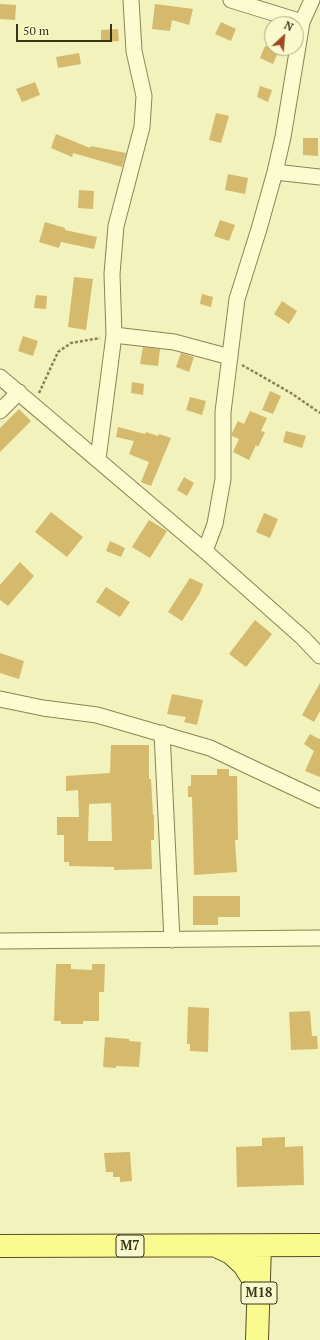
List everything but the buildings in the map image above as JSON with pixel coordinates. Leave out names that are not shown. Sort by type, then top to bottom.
[{"type":"main road","name":"M7","points":[[0,1246],[320,1246]]},
{"type":"main road","points":[[216,1246],[231,1253],[244,1265],[253,1280],[259,1296]]},
{"type":"main road","name":"M18","points":[[257,1340],[260,1246]]},
{"type":"main road","points":[[259,1296],[264,1281],[272,1267],[284,1255],[298,1246]]},
{"type":"street","points":[[98,459],[114,335],[112,274],[116,226],[142,127],[144,96],[134,51],[131,0]]},
{"type":"street","points":[[231,0],[283,16]]},
{"type":"street","points":[[304,18],[312,0]]},
{"type":"street","points":[[205,551],[215,524],[223,478],[223,412],[237,299],[275,172],[283,137],[296,56]]},
{"type":"street","points":[[275,172],[320,176]]},
{"type":"street","points":[[114,335],[174,342],[230,357]]},
{"type":"street","points":[[0,377],[20,392],[205,551],[303,638],[320,656]]},
{"type":"street","points":[[0,411],[20,392]]},
{"type":"street","points":[[0,699],[43,708],[97,715],[210,748],[320,800]]},
{"type":"street","points":[[162,733],[172,940]]},
{"type":"street","points":[[0,942],[320,938]]},
{"type":"path","points":[[34,405],[58,352],[64,346],[71,343],[114,335]]},
{"type":"path","points":[[230,357],[291,393],[320,413]]}]
